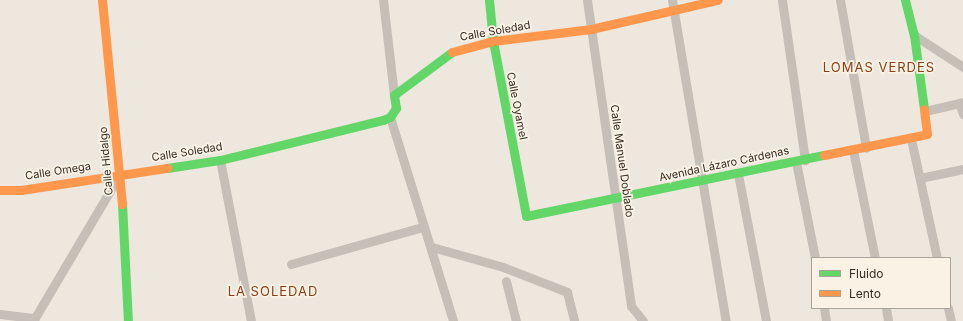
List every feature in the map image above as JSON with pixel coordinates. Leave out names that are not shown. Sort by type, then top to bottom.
[{"type":"street","name":"Calle Hidalgo","points":[[102,0],[120,174],[128,321]]},
{"type":"street","points":[[383,0],[396,108],[390,117],[423,227],[432,247],[453,321]]},
{"type":"street","name":"Calle Oyamel","points":[[489,0],[493,41],[526,216]]},
{"type":"street","name":"Calle Manuel Doblado","points":[[587,0],[631,306],[643,321]]},
{"type":"street","points":[[672,0],[726,321]]},
{"type":"street","name":"Calle Soledad","points":[[394,95],[455,50],[493,41],[591,29],[718,0]]},
{"type":"street","points":[[782,0],[814,257]]},
{"type":"street","points":[[840,0],[866,148]]},
{"type":"street","points":[[905,0],[914,35],[925,111],[961,102],[963,114]]},
{"type":"street","points":[[914,35],[963,67]]},
{"type":"street","name":"Avenida Lázaro Cárdenas","points":[[526,216],[866,148],[927,134],[925,111]]},
{"type":"street","name":"Calle Soledad","points":[[120,174],[220,160],[390,117]]},
{"type":"street","points":[[911,138],[937,257]]},
{"type":"street","points":[[853,150],[875,257]]},
{"type":"street","points":[[220,160],[251,321]]},
{"type":"street","points":[[920,178],[963,169]]},
{"type":"street","name":"Calle Omega","points":[[0,190],[21,190],[120,174]]},
{"type":"street","points":[[0,314],[34,320],[120,174]]},
{"type":"street","points":[[738,174],[766,321]]},
{"type":"street","points":[[291,264],[423,227]]},
{"type":"street","points":[[432,247],[503,266],[567,292],[574,321]]},
{"type":"street","points":[[506,281],[516,321]]},
{"type":"street","points":[[824,309],[826,321]]},
{"type":"street","points":[[886,309],[888,321]]},
{"type":"street","points":[[948,309],[951,321]]},
{"type":"traffic: fast","points":[[489,0],[493,41],[526,216],[824,155]]},
{"type":"traffic: fast","points":[[905,0],[914,35],[924,109]]},
{"type":"traffic: fast","points":[[167,168],[220,160],[383,120],[390,117],[396,108],[394,95],[452,52]]},
{"type":"traffic: fast","points":[[122,204],[128,321]]},
{"type":"traffic: slow","points":[[102,0],[122,204]]},
{"type":"traffic: slow","points":[[452,52],[493,41],[591,29],[718,0]]},
{"type":"traffic: slow","points":[[824,155],[927,134],[924,109]]},
{"type":"traffic: slow","points":[[0,190],[21,190],[167,168]]},
{"type":"district","name":"LOMAS VERDES","points":[[879,67]]},
{"type":"district","name":"LA SOLEDAD","points":[[273,291]]}]
